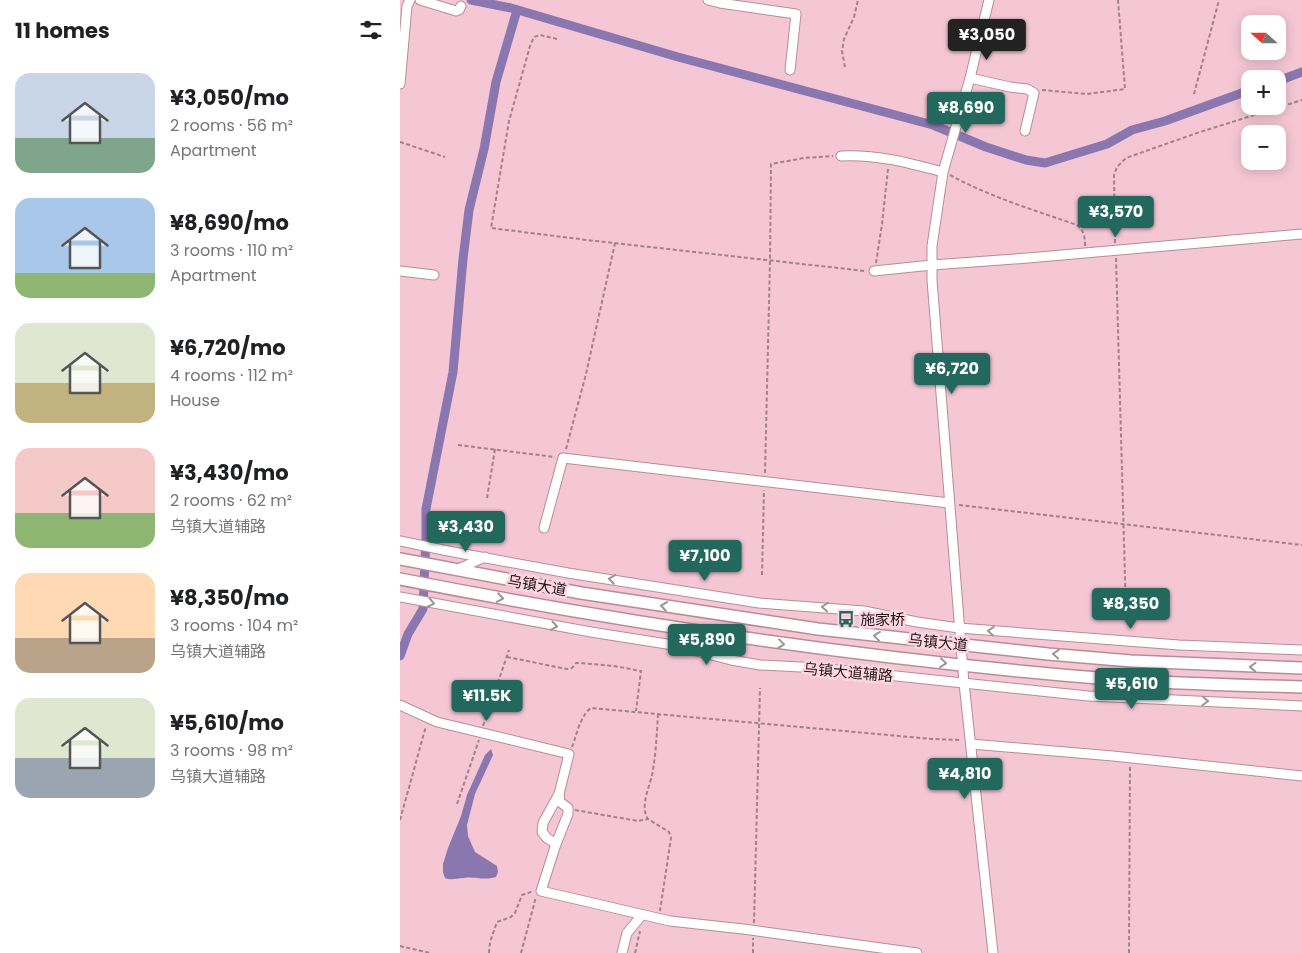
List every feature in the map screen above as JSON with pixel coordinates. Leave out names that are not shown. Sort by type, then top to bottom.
[{"type":"main road","name":"乌镇大道","points":[[406,560],[581,593],[766,622],[961,645],[1131,661],[1302,668]]},
{"type":"main road","name":"乌镇大道","points":[[400,579],[568,610],[758,641],[963,665],[1112,679],[1302,688]]},
{"type":"street","points":[[400,84],[407,6],[410,0]]},
{"type":"street","points":[[420,0],[456,11],[461,6]]},
{"type":"street","points":[[708,0],[720,4],[796,14],[790,70]]},
{"type":"street","points":[[989,0],[970,78],[943,172],[932,246],[932,265],[959,628],[993,953]]},
{"type":"street","points":[[970,78],[1010,88],[1027,89],[1034,93],[1025,131]]},
{"type":"street","points":[[841,156],[862,155],[890,159],[943,172]]},
{"type":"street","points":[[874,271],[1302,234]]},
{"type":"street","points":[[400,271],[434,275]]},
{"type":"street","points":[[544,528],[563,458],[949,503]]},
{"type":"street","points":[[400,540],[448,551],[568,573],[759,603],[864,611],[959,628],[1160,644],[1302,650]]},
{"type":"street","points":[[454,570],[485,557]]},
{"type":"street","name":"乌镇大道辅路","points":[[403,597],[455,608],[673,645],[746,663],[780,667],[820,668],[1088,696],[1302,706]]},
{"type":"street","points":[[400,705],[428,718],[457,727],[569,754],[559,794],[542,822],[542,832],[556,844]]},
{"type":"street","points":[[971,742],[1302,776]]},
{"type":"street","points":[[559,794],[560,802],[568,808],[568,814],[541,891],[641,918],[658,918],[753,930],[917,953]]},
{"type":"street","points":[[622,953],[627,933],[641,918]]},
{"type":"path","points":[[845,67],[842,51],[844,39],[854,17],[858,0]]},
{"type":"path","points":[[1034,93],[1040,90],[1087,94],[1125,90],[1118,0]]},
{"type":"path","points":[[1194,94],[1219,0]]},
{"type":"path","points":[[557,39],[540,35],[534,37],[530,46],[510,121],[491,228],[850,270],[874,271],[890,159]]},
{"type":"path","points":[[1126,613],[1114,175],[1117,167],[1126,158],[1197,133],[1302,100]]},
{"type":"path","points":[[400,142],[445,157]]},
{"type":"path","points":[[762,575],[770,261],[770,164],[804,158],[841,156]]},
{"type":"path","points":[[943,172],[974,187],[1077,224],[1085,236],[1086,253]]},
{"type":"path","points":[[458,445],[563,458],[586,374],[615,243]]},
{"type":"path","points":[[486,498],[495,449]]},
{"type":"path","points":[[949,503],[1302,545]]},
{"type":"path","points":[[507,657],[567,669],[572,668],[576,662],[614,666],[641,672],[636,712]]},
{"type":"path","points":[[752,953],[760,688]]},
{"type":"path","points":[[569,754],[582,719],[591,708],[971,742]]},
{"type":"path","points":[[648,820],[646,817],[647,789],[654,769],[658,714]]},
{"type":"path","points":[[400,820],[428,718]]},
{"type":"path","points":[[1129,953],[1130,758]]},
{"type":"path","points":[[568,808],[638,821],[648,820],[669,832],[671,838],[658,918]]},
{"type":"path","points":[[489,953],[490,942],[497,922],[511,917],[515,913],[522,895],[541,891]]},
{"type":"path","points":[[521,953],[533,905],[541,891]]},
{"type":"path","points":[[635,953],[641,918]]},
{"type":"path","points":[[400,946],[430,953]]},
{"type":"shaded area","points":[[491,749],[493,755],[475,794],[467,825],[468,836],[475,852],[497,866],[498,872],[496,877],[483,879],[445,878],[443,864],[448,848],[467,795],[485,755]]},
{"type":"waterway","points":[[471,0],[511,8],[678,57],[933,125],[986,147],[1026,160],[1045,163],[1107,144],[1132,130],[1165,121],[1241,93]]},
{"type":"waterway","points":[[400,656],[408,634],[423,609],[426,509],[453,372],[469,210],[484,149],[496,82],[517,10]]},
{"type":"waterway","points":[[1286,78],[1302,72]]},
{"type":"place","name":"施家桥","points":[[846,619]]}]
